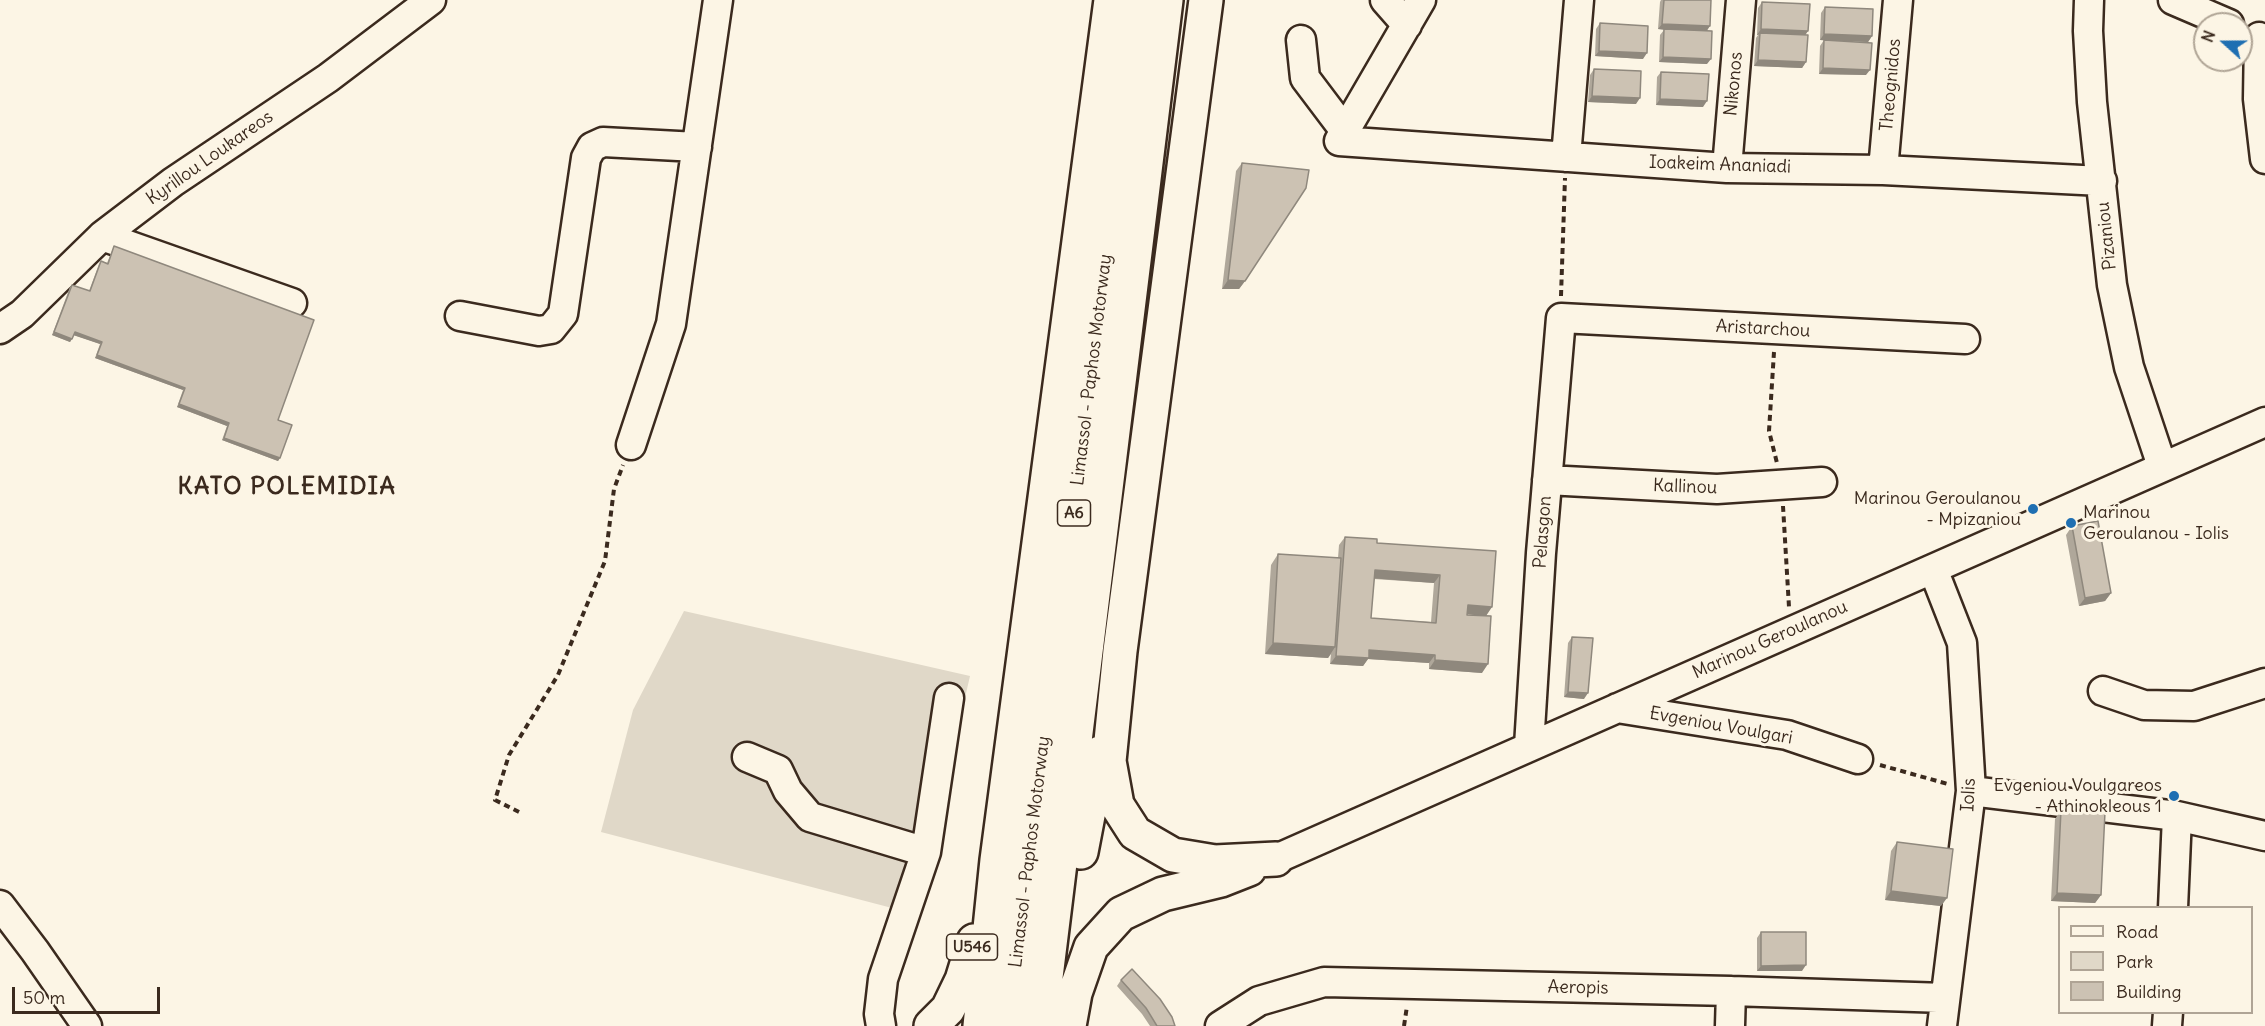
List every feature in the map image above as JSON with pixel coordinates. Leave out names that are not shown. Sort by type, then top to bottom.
[{"type":"highway","points":[[980,1026],[998,860],[1110,0]]},
{"type":"highway","name":"Limassol - Paphos Motorway","points":[[1008,1026],[1140,0]]},
{"type":"highway","name":"Limassol - Paphos Motorway","points":[[1041,1026],[1166,0]]},
{"type":"highway","points":[[1206,0],[1120,651],[1109,761],[1117,805],[1136,833],[1173,855],[1215,862],[1276,859]]},
{"type":"highway","points":[[1041,1026],[1076,883],[1120,651]]},
{"type":"highway","points":[[1069,1026],[1075,993],[1090,947],[1121,914],[1163,894],[1221,880],[1276,859]]},
{"type":"highway","name":"U546","points":[[932,1026],[948,1009],[962,980],[998,860]]},
{"type":"street","name":"Kyrillou Loukareos","points":[[0,329],[22,314],[102,236],[173,182],[328,78],[431,0]]},
{"type":"street","points":[[631,445],[671,324],[717,0]]},
{"type":"street","points":[[1385,0],[1407,25]]},
{"type":"street","points":[[1301,40],[1305,78],[1342,136],[1421,0]]},
{"type":"street","points":[[1566,157],[1579,0]]},
{"type":"street","name":"Nikonos","points":[[1727,168],[1741,0]]},
{"type":"street","name":"Theognidos","points":[[1882,170],[1899,0]]},
{"type":"street","name":"Pizaniou","points":[[2089,0],[2088,31],[2092,102],[2112,285],[2129,367],[2162,466]]},
{"type":"street","points":[[2173,0],[2201,12]]},
{"type":"street","points":[[2255,35],[2258,99],[2265,159]]},
{"type":"street","name":"Ioakeim Ananiadi","points":[[1342,136],[1566,157],[1727,168],[1882,170],[2102,181]]},
{"type":"street","points":[[459,316],[539,331],[551,329],[563,314],[586,158],[592,147],[603,142],[697,147]]},
{"type":"street","points":[[102,236],[292,303]]},
{"type":"street","name":"Aristarchou","points":[[1561,318],[1965,339]]},
{"type":"street","name":"Pelasgon","points":[[1529,746],[1547,480],[1561,318]]},
{"type":"street","name":"Marinou Geroulanou","points":[[1276,859],[2265,422]]},
{"type":"street","name":"Kallinou","points":[[1547,480],[1717,489],[1822,482]]},
{"type":"street","name":"Iolis","points":[[1933,569],[1962,643],[1971,791],[1942,1026]]},
{"type":"street","points":[[2103,691],[2145,705],[2194,706],[2265,683]]},
{"type":"street","points":[[880,1026],[883,979],[926,852],[949,698]]},
{"type":"street","name":"Evgeniou Voulgari","points":[[1617,708],[1787,735],[1858,759]]},
{"type":"street","points":[[747,757],[778,770],[788,790],[810,817],[926,852]]},
{"type":"street","points":[[1971,791],[2177,816],[2265,836]]},
{"type":"street","points":[[2173,906],[2177,816]]},
{"type":"street","points":[[0,905],[87,1026]]},
{"type":"street","name":"Aeropis","points":[[1220,1026],[1259,1001],[1324,982],[1945,998]]},
{"type":"street","points":[[1730,1026],[1731,991]]},
{"type":"path","points":[[1561,318],[1566,157]]},
{"type":"path","points":[[519,812],[495,800],[509,755],[558,675],[606,561],[614,489],[631,445]]},
{"type":"path","points":[[1858,759],[1971,791]]},
{"type":"green space","points":[[684,611],[970,676],[915,914],[601,832],[633,710]]},
{"type":"building","points":[[1664,0],[1711,0],[1710,26],[1662,24]]},
{"type":"building","points":[[1762,2],[1810,4],[1808,31],[1761,29]]},
{"type":"building","points":[[1825,7],[1873,9],[1872,36],[1824,34]]},
{"type":"building","points":[[1600,23],[1648,26],[1647,53],[1599,51]]},
{"type":"building","points":[[1664,29],[1712,31],[1711,59],[1663,57]]},
{"type":"building","points":[[1760,33],[1808,35],[1806,62],[1758,60]]},
{"type":"building","points":[[1824,40],[1872,43],[1870,70],[1823,68]]},
{"type":"building","points":[[1594,69],[1641,71],[1640,98],[1592,96]]},
{"type":"building","points":[[1661,72],[1709,74],[1707,101],[1660,99]]},
{"type":"building","points":[[1242,163],[1309,170],[1306,188],[1245,281],[1228,280]]},
{"type":"building","points":[[114,246],[314,320],[278,420],[292,425],[280,458],[224,438],[229,423],[179,404],[185,388],[97,355],[102,342],[75,332],[72,339],[54,332],[72,285],[90,291],[101,261],[108,264]]},
{"type":"building","points":[[2098,521],[2111,593],[2085,598],[2072,526]]},
{"type":"building","points":[[1345,537],[1377,539],[1377,543],[1496,551],[1492,607],[1468,605],[1467,615],[1491,616],[1488,664],[1435,660],[1435,655],[1369,650],[1369,658],[1336,656]],"holes":[[[1375,570],[1440,575],[1436,623],[1371,618]]]},
{"type":"building","points":[[1278,554],[1341,558],[1335,647],[1273,643]]},
{"type":"building","points":[[1572,637],[1593,638],[1588,693],[1568,692]]},
{"type":"building","points":[[2061,810],[2105,812],[2101,895],[2057,893]]},
{"type":"building","points":[[1897,842],[1953,849],[1947,898],[1891,891]]},
{"type":"building","points":[[1761,932],[1806,932],[1806,965],[1761,966]]},
{"type":"building","points":[[1132,969],[1160,999],[1175,1026],[1157,1026],[1146,1008],[1121,980]]},
{"type":"place","name":"Marinou Geroulanou - Mpizaniou","points":[[2033,509]]},
{"type":"place","name":"Marinou Geroulanou - Iolis","points":[[2071,523]]},
{"type":"place","name":"Evgeniou Voulgareos - Athinokleous 1","points":[[2174,796]]},
{"type":"district","name":"KATO POLEMIDIA","points":[[287,487]]}]
